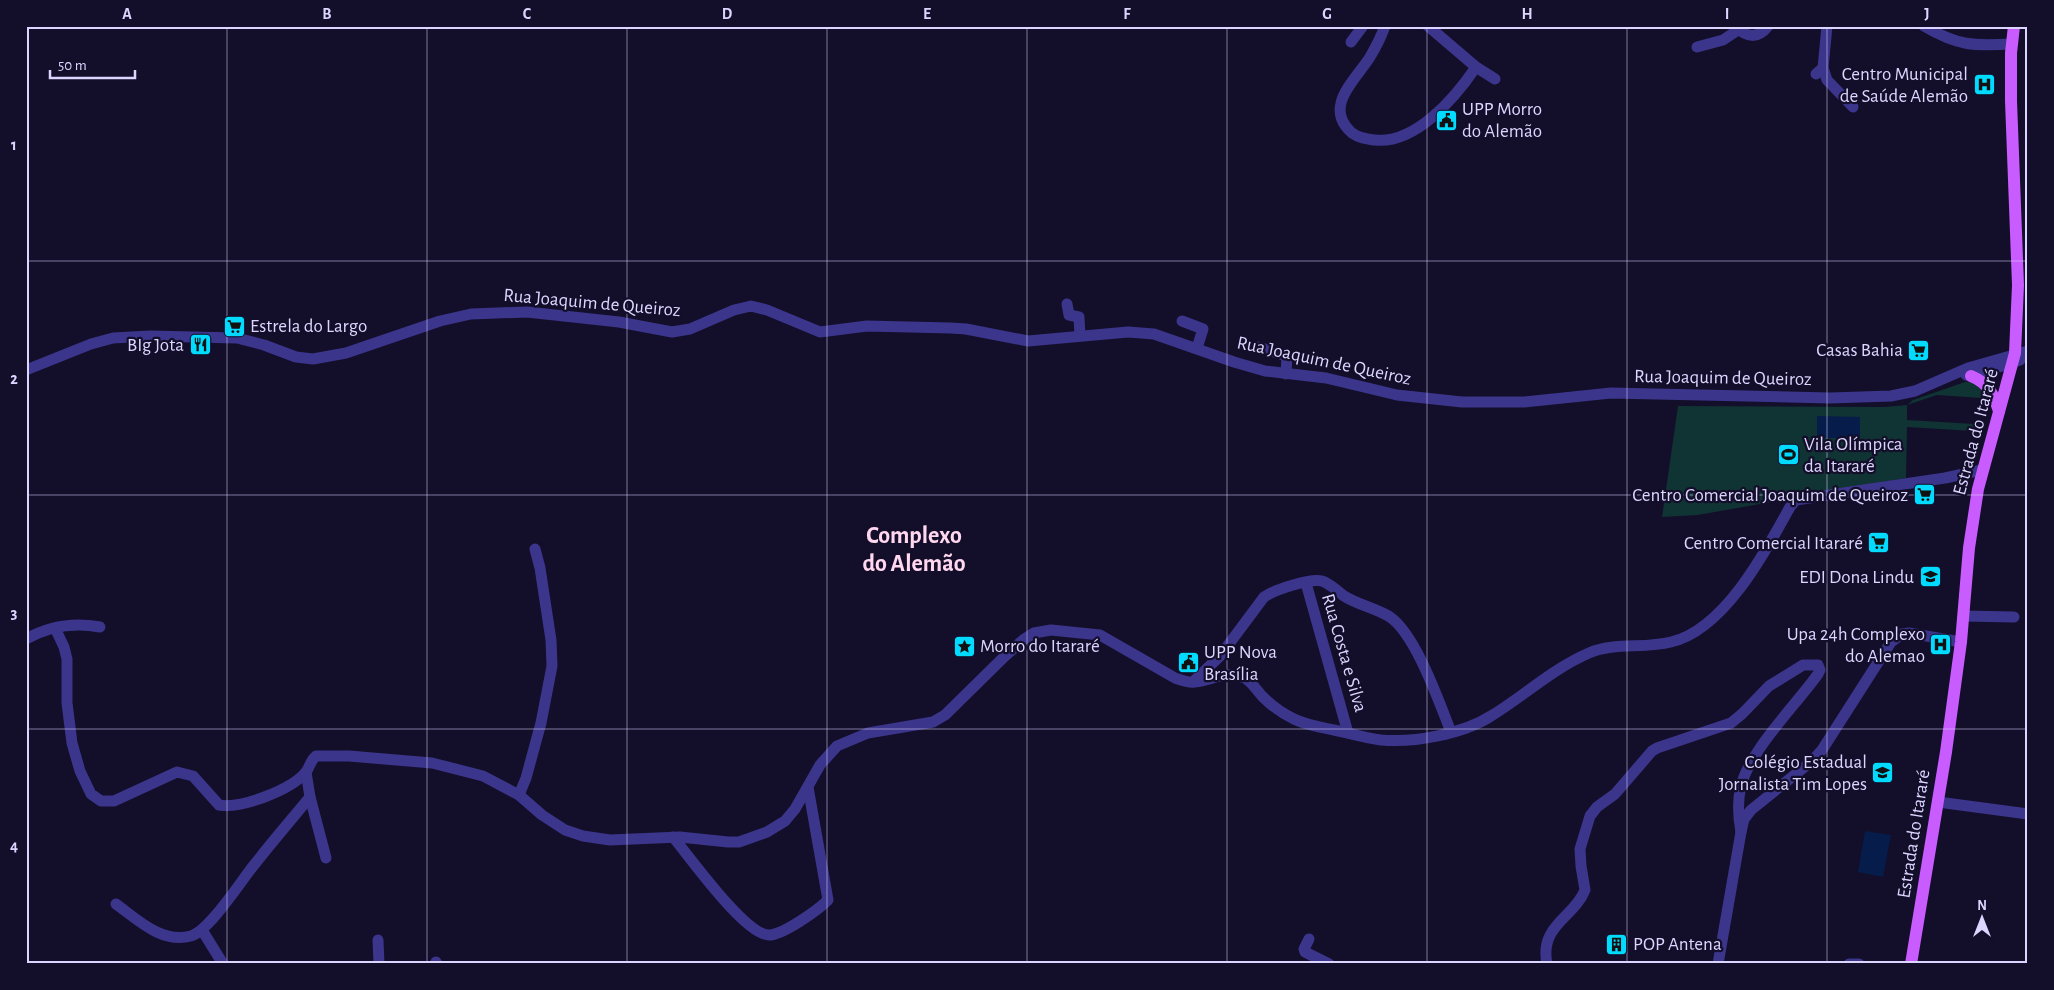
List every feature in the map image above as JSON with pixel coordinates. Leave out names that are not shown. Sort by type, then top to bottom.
[{"type":"main road","name":"Estrada do Itararé","points":[[1911,964],[1938,802],[1961,642],[1969,548],[1982,470],[2000,411],[2021,356],[2011,101],[2011,44],[2014,26]]},
{"type":"main road","points":[[1971,376],[1980,379],[1988,387],[2000,411]]},
{"type":"street","points":[[1351,42],[1363,26]]},
{"type":"street","points":[[1385,26],[1370,56],[1341,102],[1341,119],[1345,126],[1355,135],[1364,139],[1379,140],[1406,135],[1450,100],[1476,67]]},
{"type":"street","points":[[1428,26],[1476,67],[1495,79]]},
{"type":"street","points":[[1697,47],[1724,40],[1736,28],[1746,34],[1757,36],[1763,33],[1768,26]]},
{"type":"street","points":[[1827,26],[1820,71],[1853,107]]},
{"type":"street","points":[[1924,26],[1943,37],[1962,44],[2011,44]]},
{"type":"street","points":[[1067,304],[1069,315],[1079,317],[1080,336]]},
{"type":"street","name":"Rua Joaquim de Queiroz","points":[[26,370],[103,340],[150,336],[237,338],[264,345],[296,357],[322,358],[346,353],[445,319],[472,314],[527,312],[599,319],[672,332],[690,329],[734,310],[751,306],[767,310],[820,332],[878,326],[966,328],[1028,341],[1140,332],[1158,335],[1253,368],[1326,378],[1397,395],[1427,399],[1511,402],[1611,393],[1872,398],[1910,393],[1955,374],[2021,356]]},
{"type":"street","points":[[1182,321],[1203,329],[1197,348]]},
{"type":"street","points":[[1258,347],[1287,356],[1286,374]]},
{"type":"street","points":[[1955,374],[1971,376],[2021,356]]},
{"type":"street","points":[[55,628],[67,658],[66,703],[72,743],[82,777],[91,794],[96,799],[114,801],[150,782],[177,772],[184,772],[193,776],[219,805],[237,806],[275,793],[306,772],[312,759],[316,756],[417,761],[483,776],[519,795],[554,823],[572,834],[616,840],[673,837],[739,842],[767,832],[788,818],[820,766],[837,746],[868,733],[933,722],[945,715],[1023,640],[1034,633],[1044,630],[1100,635],[1176,678],[1192,683],[1225,675],[1245,678],[1263,698],[1293,718],[1306,724],[1382,740],[1419,738],[1451,732],[1490,717],[1555,671],[1593,652],[1604,649],[1661,645],[1674,642],[1696,630],[1724,606],[1747,580],[1796,500],[1944,478],[1982,470]]},
{"type":"street","points":[[519,795],[526,778],[541,723],[552,666],[551,640],[540,568],[535,549]]},
{"type":"street","points":[[1192,683],[1220,656],[1264,597],[1274,591],[1306,583],[1326,582],[1356,603],[1383,614],[1396,623],[1423,666],[1451,732]]},
{"type":"street","name":"Rua Costa e Silva","points":[[1306,583],[1348,733]]},
{"type":"street","points":[[1963,616],[2014,617]]},
{"type":"street","points":[[26,639],[55,628],[77,624],[100,627]]},
{"type":"street","points":[[1718,964],[1744,819],[1751,810],[1798,773],[1822,750],[1891,642],[1902,634],[1909,633],[1961,642]]},
{"type":"street","points":[[1547,964],[1546,948],[1551,934],[1584,894],[1580,850],[1586,826],[1593,810],[1615,794],[1652,751],[1731,723],[1769,686],[1803,665],[1818,665],[1820,670],[1818,674],[1771,735],[1748,769],[1741,784],[1737,814],[1741,832]]},
{"type":"street","points":[[306,772],[310,797],[326,858]]},
{"type":"street","points":[[673,837],[714,890],[751,928],[759,933],[768,935],[783,931],[828,900],[808,787]]},
{"type":"street","points":[[116,904],[148,927],[169,936],[190,936],[202,930],[310,797]]},
{"type":"street","points":[[1938,802],[2028,814]]},
{"type":"street","points":[[202,930],[222,964]]},
{"type":"street","points":[[1309,939],[1304,949],[1305,952],[1329,964]]},
{"type":"street","points":[[378,940],[379,964]]},
{"type":"street","points":[[1849,964],[1859,964]]},
{"type":"green space","points":[[1965,382],[1975,384],[1982,391],[1981,398],[1937,395],[1907,405],[1913,400]]},
{"type":"green space","name":"Vila Olímpica da Itararé","points":[[1907,405],[1907,420],[1975,424],[1973,431],[1907,427],[1906,478],[1698,515],[1662,517],[1678,406],[1884,407]]},
{"type":"water","points":[[1817,416],[1860,417],[1860,438],[1817,438]]},
{"type":"water","points":[[1865,831],[1891,835],[1883,877],[1858,872]]},
{"type":"place","name":"Centro Municipal de Saúde Alemão","points":[[1984,85]]},
{"type":"place","name":"UPP Morro do Alemão","points":[[1446,120]]},
{"type":"place","name":"Estrela do Largo","points":[[234,326]]},
{"type":"place","name":"BIg Jota","points":[[200,345]]},
{"type":"place","name":"Casas Bahia","points":[[1919,350]]},
{"type":"place","name":"Vila Olímpica da Itararé","points":[[1788,455]]},
{"type":"place","name":"Centro Comercial Joaquim de Queiroz","points":[[1924,495]]},
{"type":"place","name":"Centro Comercial Itararé","points":[[1879,543]]},
{"type":"place","name":"EDI Dona Lindu","points":[[1930,577]]},
{"type":"place","name":"Upa 24h Complexo do Alemao","points":[[1941,645]]},
{"type":"place","name":"Morro do Itararé","points":[[964,646]]},
{"type":"place","name":"UPP Nova Brasília","points":[[1188,663]]},
{"type":"place","name":"Colégio Estadual Jornalista Tim Lopes","points":[[1883,773]]},
{"type":"place","name":"POP Antena","points":[[1617,944]]},
{"type":"district","name":"Complexo do Alemão","points":[[914,550]]}]
